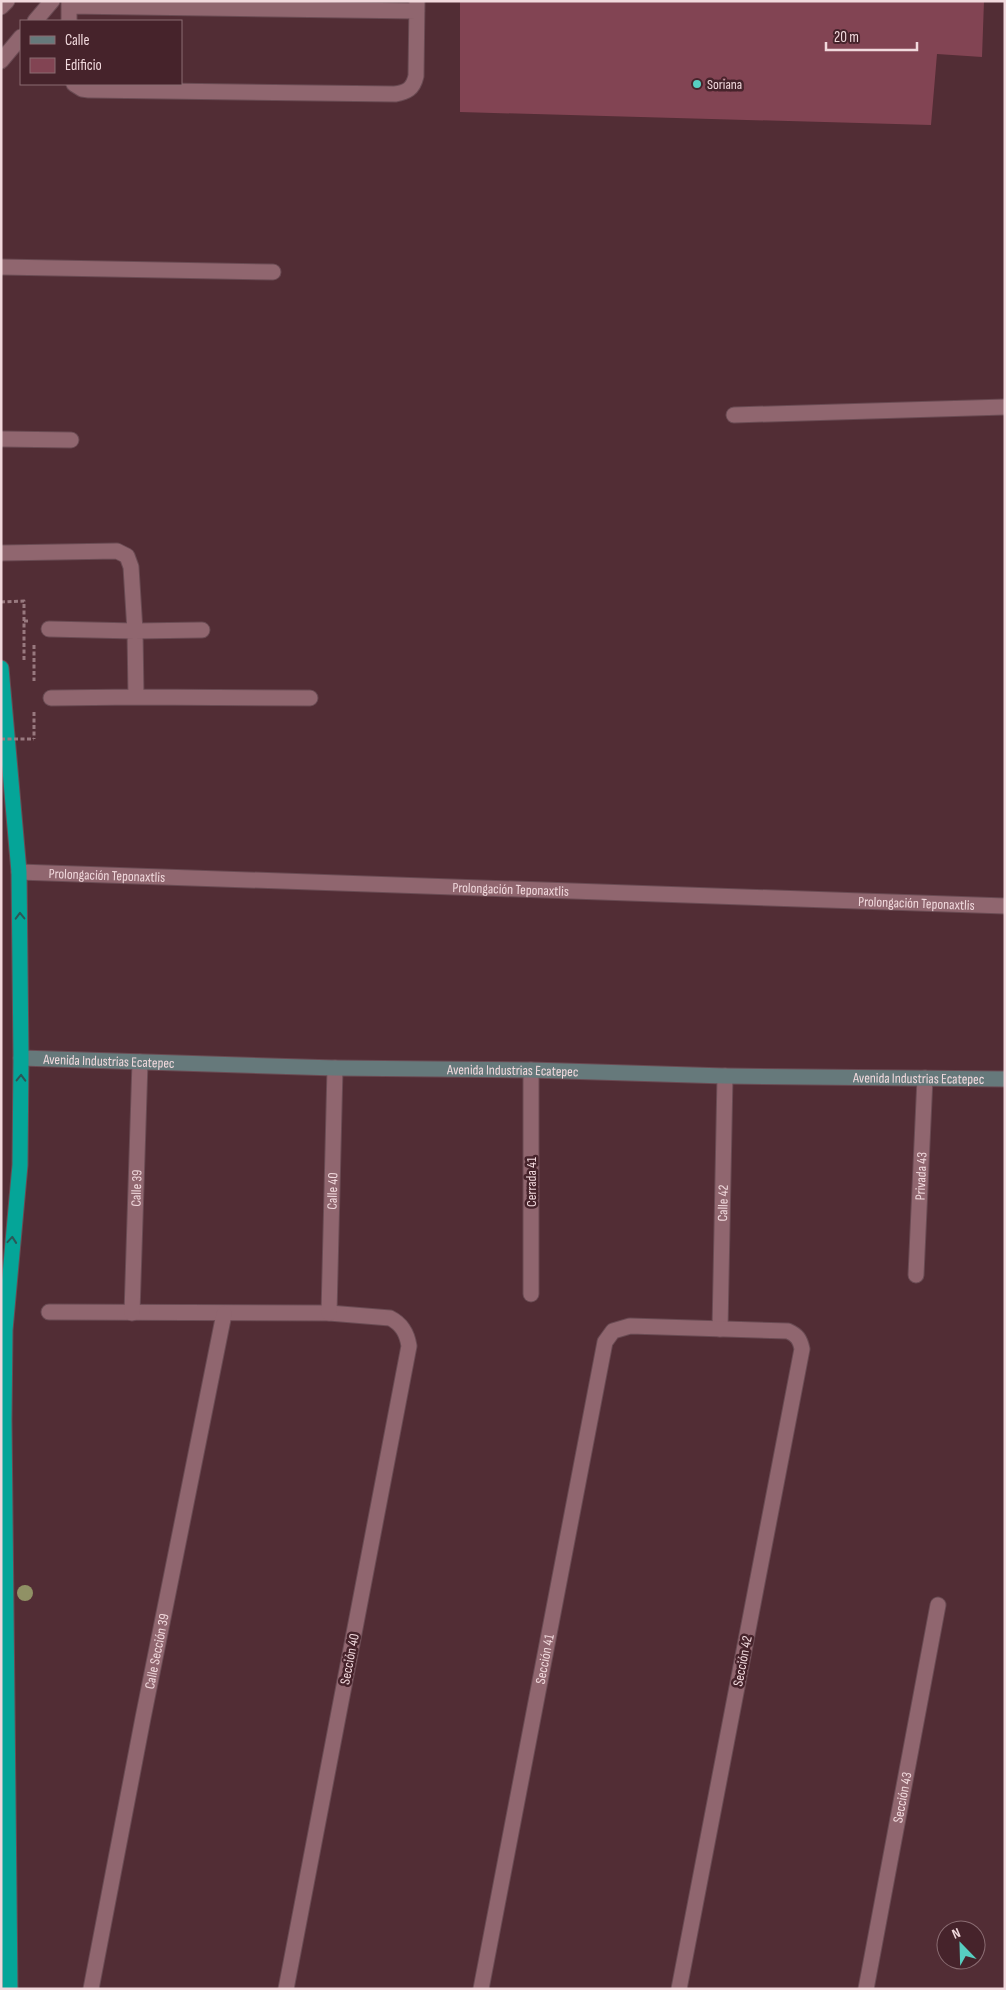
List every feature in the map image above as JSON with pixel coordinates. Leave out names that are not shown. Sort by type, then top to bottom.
[{"type":"highway","points":[[1,668],[19,872],[21,1058],[20,1165],[4,1330],[10,1989]]},
{"type":"street","points":[[1,7],[7,1]]},
{"type":"street","points":[[36,20],[52,1]]},
{"type":"street","points":[[69,10],[417,6],[416,76],[410,89],[405,92],[385,94],[89,90],[82,89],[76,85]]},
{"type":"street","points":[[1,61],[20,38]]},
{"type":"street","points":[[1,267],[273,272]]},
{"type":"street","points":[[734,415],[1005,407]]},
{"type":"street","points":[[1,439],[72,440]]},
{"type":"street","points":[[1,553],[117,551],[123,552],[127,556],[131,567],[135,631],[136,697]]},
{"type":"street","points":[[49,629],[202,630]]},
{"type":"street","points":[[51,698],[310,698]]},
{"type":"street","name":"Prolongación Teponaxtlis","points":[[19,872],[1005,906]]},
{"type":"street","name":"Avenida Industrias Ecatepec","points":[[21,1058],[334,1068],[530,1070],[725,1076],[1005,1079]]},
{"type":"street","name":"Calle 39","points":[[132,1313],[140,1062]]},
{"type":"street","name":"Calle 40","points":[[328,1312],[334,1068]]},
{"type":"street","name":"Cerrada 41","points":[[530,1070],[531,1294]]},
{"type":"street","name":"Calle 42","points":[[720,1329],[725,1076]]},
{"type":"street","name":"Privada 43","points":[[916,1275],[925,1078]]},
{"type":"street","points":[[49,1312],[224,1314],[328,1312]]},
{"type":"street","name":"Sección 40","points":[[286,1989],[409,1346],[404,1329],[398,1322],[390,1318],[328,1312]]},
{"type":"street","name":"Calle Sección 39","points":[[92,1989],[142,1718],[224,1314]]},
{"type":"street","name":"Sección 41","points":[[481,1989],[605,1342],[613,1331],[630,1326],[720,1329]]},
{"type":"street","name":"Sección 42","points":[[679,1989],[802,1349],[800,1341],[795,1334],[788,1331],[775,1329],[720,1329]]},
{"type":"street","name":"Sección 43","points":[[866,1989],[938,1606]]},
{"type":"path","points":[[1,602],[24,601],[24,667]]},
{"type":"path","points":[[24,621],[34,621]]},
{"type":"path","points":[[34,641],[34,690]]},
{"type":"path","points":[[1,739],[34,739],[34,710]]},
{"type":"building","name":"Soriana","points":[[460,1],[984,1],[982,57],[937,54],[931,125],[460,112]]},
{"type":"place","name":"Soriana","points":[[697,84]]}]
